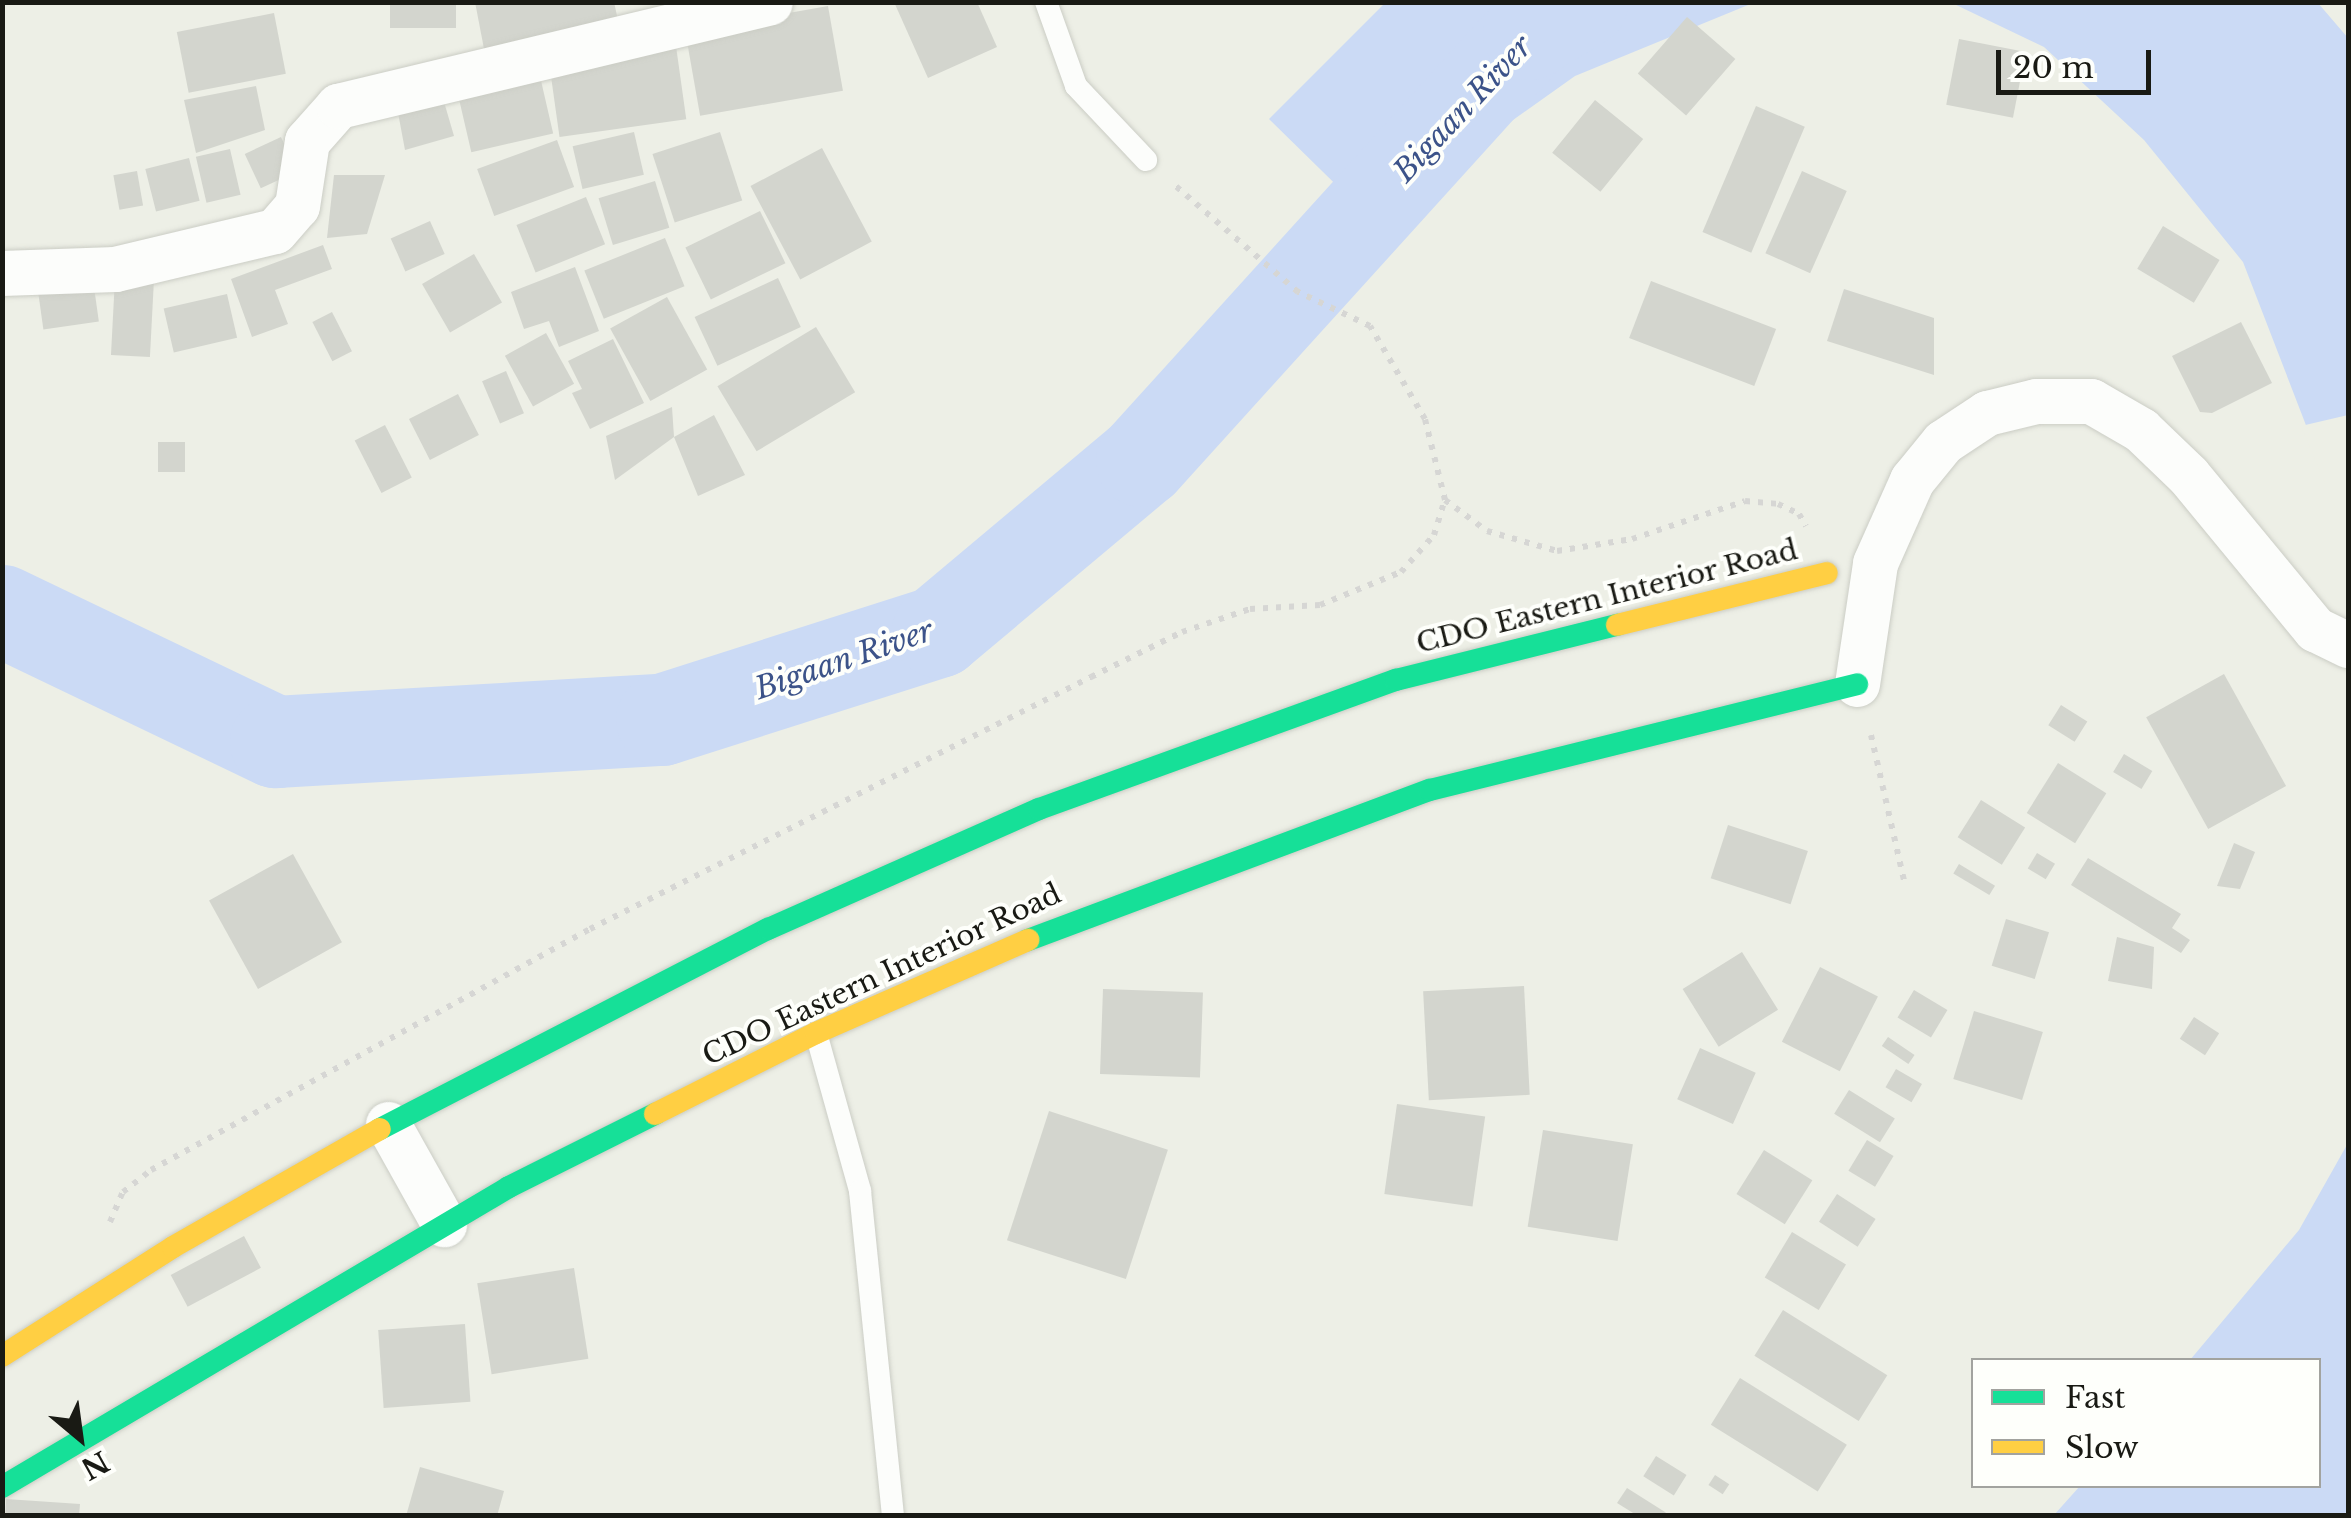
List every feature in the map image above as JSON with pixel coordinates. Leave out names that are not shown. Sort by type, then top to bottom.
[{"type":"main road","name":"CDO Eastern Interior Road","points":[[2,1356],[108,1293],[173,1247],[388,1124],[768,929],[1039,809],[1396,680],[1827,573]]},
{"type":"main road","name":"CDO Eastern Interior Road","points":[[2,1488],[444,1224],[816,1033],[1080,917],[1430,790],[1857,684]]},
{"type":"street","points":[[2,274],[114,269],[275,232],[297,206],[306,141],[338,106],[770,2]]},
{"type":"street","points":[[1857,684],[1875,563],[1912,480],[1943,442],[1986,413],[2036,400],[2090,402],[2140,430],[2188,475],[2315,629],[2348,645]]},
{"type":"street","points":[[388,1124],[444,1224]]},
{"type":"lane","points":[[1046,2],[1076,86],[1146,160]]},
{"type":"lane","points":[[816,1033],[860,1191],[893,1516]]},
{"type":"path","points":[[108,1293],[110,1217],[123,1192],[151,1170],[590,929],[1182,632],[1250,609],[1320,606],[1400,572],[1434,534],[1445,500],[1425,420],[1370,326],[1298,292],[1146,160]]},
{"type":"path","points":[[1445,500],[1487,531],[1557,551],[1632,539],[1710,507],[1778,504],[1799,514],[1827,573]]},
{"type":"path","points":[[1857,684],[1904,880]]},
{"type":"water","points":[[1385,3],[1753,3],[1575,76],[1372,220],[1269,119]]},
{"type":"water","points":[[1952,3],[2318,3],[2348,38],[2348,534],[2243,262],[2144,140],[2044,47]]},
{"type":"water","points":[[2348,1143],[2348,1515],[2054,1515],[2078,1488],[2321,1488],[2321,1358],[2192,1358],[2299,1230]]},
{"type":"pier","points":[[2348,415],[2348,539],[2301,426]]},
{"type":"building","points":[[390,2],[456,2],[456,28],[390,28]]},
{"type":"building","points":[[475,2],[614,2],[619,25],[485,54]]},
{"type":"building","points":[[894,2],[977,2],[997,47],[928,78]]},
{"type":"building","points":[[828,6],[843,91],[700,116],[685,31]]},
{"type":"building","points":[[274,13],[286,74],[189,93],[177,32]]},
{"type":"building","points":[[1687,17],[1735,59],[1686,116],[1638,74]]},
{"type":"building","points":[[675,39],[686,119],[560,137],[548,57]]},
{"type":"building","points":[[1959,39],[2026,52],[2013,118],[1946,105]]},
{"type":"building","points":[[539,72],[553,133],[471,152],[457,91]]},
{"type":"building","points":[[256,86],[265,130],[196,153],[184,100]]},
{"type":"building","points":[[442,95],[454,136],[405,150],[396,102]]},
{"type":"building","points":[[1595,100],[1643,139],[1600,192],[1552,153]]},
{"type":"building","points":[[1756,106],[1805,127],[1751,253],[1702,232]]},
{"type":"building","points":[[634,132],[644,175],[583,189],[573,146]]},
{"type":"building","points":[[720,132],[742,200],[675,222],[652,154]]},
{"type":"building","points":[[281,137],[297,171],[261,188],[245,154]]},
{"type":"building","points":[[557,140],[574,187],[494,216],[477,169]]},
{"type":"building","points":[[822,148],[872,242],[800,280],[750,186]]},
{"type":"building","points":[[230,149],[241,195],[206,203],[196,157]]},
{"type":"building","points":[[189,158],[200,201],[156,212],[145,169]]},
{"type":"building","points":[[137,171],[143,205],[119,210],[113,175]]},
{"type":"building","points":[[1802,171],[1847,191],[1810,273],[1765,253]]},
{"type":"building","points":[[334,175],[385,175],[367,234],[327,238]]},
{"type":"building","points":[[655,181],[669,228],[613,245],[599,198]]},
{"type":"building","points":[[586,197],[605,244],[536,272],[516,225]]},
{"type":"building","points":[[760,211],[785,263],[711,300],[685,247]]},
{"type":"building","points":[[430,221],[445,254],[405,271],[391,238]]},
{"type":"building","points":[[2163,226],[2220,260],[2194,303],[2137,269]]},
{"type":"building","points":[[665,238],[684,286],[604,319],[584,271]]},
{"type":"building","points":[[323,245],[332,269],[275,290],[288,324],[252,337],[231,279]]},
{"type":"building","points":[[474,254],[502,302],[450,332],[422,284]]},
{"type":"building","points":[[575,267],[599,331],[559,347],[549,321],[524,329],[511,292]]},
{"type":"building","points":[[115,278],[154,280],[150,357],[111,355]]},
{"type":"building","points":[[778,278],[801,327],[717,366],[695,317]]},
{"type":"building","points":[[93,280],[99,322],[43,329],[38,288]]},
{"type":"building","points":[[1651,281],[1776,329],[1754,386],[1629,338]]},
{"type":"building","points":[[1844,289],[1934,318],[1934,375],[1827,341]]},
{"type":"building","points":[[227,294],[237,338],[174,352],[164,309]]},
{"type":"building","points":[[667,297],[707,370],[650,401],[610,329]]},
{"type":"building","points":[[332,312],[352,351],[332,361],[312,322]]},
{"type":"building","points":[[2241,322],[2272,383],[2212,413],[2200,412],[2172,356]]},
{"type":"building","points":[[816,327],[855,392],[757,451],[717,386]]},
{"type":"building","points":[[546,333],[574,384],[533,407],[505,356]]},
{"type":"building","points":[[613,339],[644,403],[590,429],[572,393],[582,389],[568,361]]},
{"type":"building","points":[[506,371],[524,413],[500,424],[482,381]]},
{"type":"building","points":[[458,394],[479,435],[430,460],[409,419]]},
{"type":"building","points":[[672,407],[674,437],[615,480],[606,436]]},
{"type":"building","points":[[714,415],[745,475],[698,496],[674,437]]},
{"type":"building","points":[[385,425],[412,478],[381,493],[355,440]]},
{"type":"building","points":[[158,442],[185,442],[185,472],[158,472]]},
{"type":"building","points":[[2224,674],[2286,786],[2208,829],[2146,717]]},
{"type":"building","points":[[2061,705],[2087,721],[2075,742],[2048,725]]},
{"type":"building","points":[[2124,754],[2152,771],[2141,789],[2113,772]]},
{"type":"building","points":[[2058,763],[2106,793],[2075,843],[2027,813]]},
{"type":"building","points":[[1981,800],[2025,828],[2002,865],[1958,837]]},
{"type":"building","points":[[1728,825],[1808,851],[1791,904],[1711,878]]},
{"type":"building","points":[[2234,843],[2255,852],[2240,889],[2217,886]]},
{"type":"building","points":[[2037,853],[2055,864],[2046,879],[2028,868]]},
{"type":"building","points":[[293,854],[342,942],[258,989],[209,901]]},
{"type":"building","points":[[2088,858],[2181,914],[2172,928],[2190,940],[2181,953],[2071,885]]},
{"type":"building","points":[[1959,864],[1995,886],[1989,895],[1953,873]]},
{"type":"building","points":[[2006,919],[2049,932],[2035,979],[1992,966]]},
{"type":"building","points":[[2117,937],[2154,947],[2152,989],[2108,981]]},
{"type":"building","points":[[1742,952],[1778,1010],[1719,1047],[1683,989]]},
{"type":"building","points":[[1820,967],[1878,997],[1840,1071],[1782,1042]]},
{"type":"building","points":[[1524,986],[1530,1095],[1429,1100],[1423,991]]},
{"type":"building","points":[[1103,989],[1203,992],[1200,1077],[1100,1074]]},
{"type":"building","points":[[1914,990],[1947,1010],[1931,1038],[1898,1017]]},
{"type":"building","points":[[1974,1011],[2043,1032],[2022,1100],[1953,1079]]},
{"type":"building","points":[[2194,1017],[2219,1033],[2205,1055],[2180,1039]]},
{"type":"building","points":[[1888,1037],[1915,1055],[1908,1064],[1882,1046]]},
{"type":"building","points":[[1700,1048],[1756,1073],[1733,1124],[1677,1099]]},
{"type":"building","points":[[1896,1069],[1922,1084],[1911,1102],[1886,1087]]},
{"type":"building","points":[[1849,1090],[1895,1119],[1880,1142],[1834,1114]]},
{"type":"building","points":[[1397,1104],[1485,1116],[1472,1207],[1384,1194]]},
{"type":"building","points":[[1049,1111],[1168,1150],[1126,1279],[1007,1240]]},
{"type":"building","points":[[1543,1130],[1633,1144],[1618,1241],[1528,1227]]},
{"type":"building","points":[[1867,1140],[1894,1156],[1875,1187],[1848,1171]]},
{"type":"building","points":[[1764,1150],[1812,1180],[1785,1224],[1736,1194]]},
{"type":"building","points":[[1837,1194],[1876,1219],[1858,1247],[1819,1222]]},
{"type":"building","points":[[1792,1232],[1846,1264],[1819,1310],[1765,1277]]},
{"type":"building","points":[[244,1236],[261,1268],[188,1307],[171,1275]]},
{"type":"building","points":[[574,1268],[588,1359],[492,1374],[477,1283]]},
{"type":"building","points":[[1783,1310],[1887,1375],[1859,1421],[1754,1356]]},
{"type":"building","points":[[465,1324],[470,1402],[384,1408],[378,1330]]},
{"type":"building","points":[[1740,1378],[1847,1445],[1818,1491],[1711,1425]]},
{"type":"building","points":[[1656,1456],[1687,1475],[1674,1495],[1643,1476]]},
{"type":"building","points":[[420,1467],[504,1491],[497,1516],[406,1516]]},
{"type":"building","points":[[1715,1475],[1729,1484],[1723,1494],[1708,1485]]},
{"type":"building","points":[[1627,1488],[1669,1516],[1638,1516],[1617,1503]]},
{"type":"building","points":[[6,1499],[80,1504],[79,1516],[5,1516]]},
{"type":"waterway","name":"Bigaan River","points":[[2,611],[276,742],[662,720],[938,632],[1142,461],[1529,34],[1582,2]]},
{"type":"traffic: fast","points":[[380,1129],[768,929],[1039,809],[1396,680],[1617,625]]},
{"type":"traffic: fast","points":[[1028,940],[1430,790],[1857,684]]},
{"type":"traffic: fast","points":[[2,1487],[509,1187],[655,1114]]},
{"type":"traffic: slow","points":[[1617,625],[1827,573]]},
{"type":"traffic: slow","points":[[655,1114],[816,1033],[1028,940]]},
{"type":"traffic: slow","points":[[2,1356],[173,1247],[380,1129]]}]
